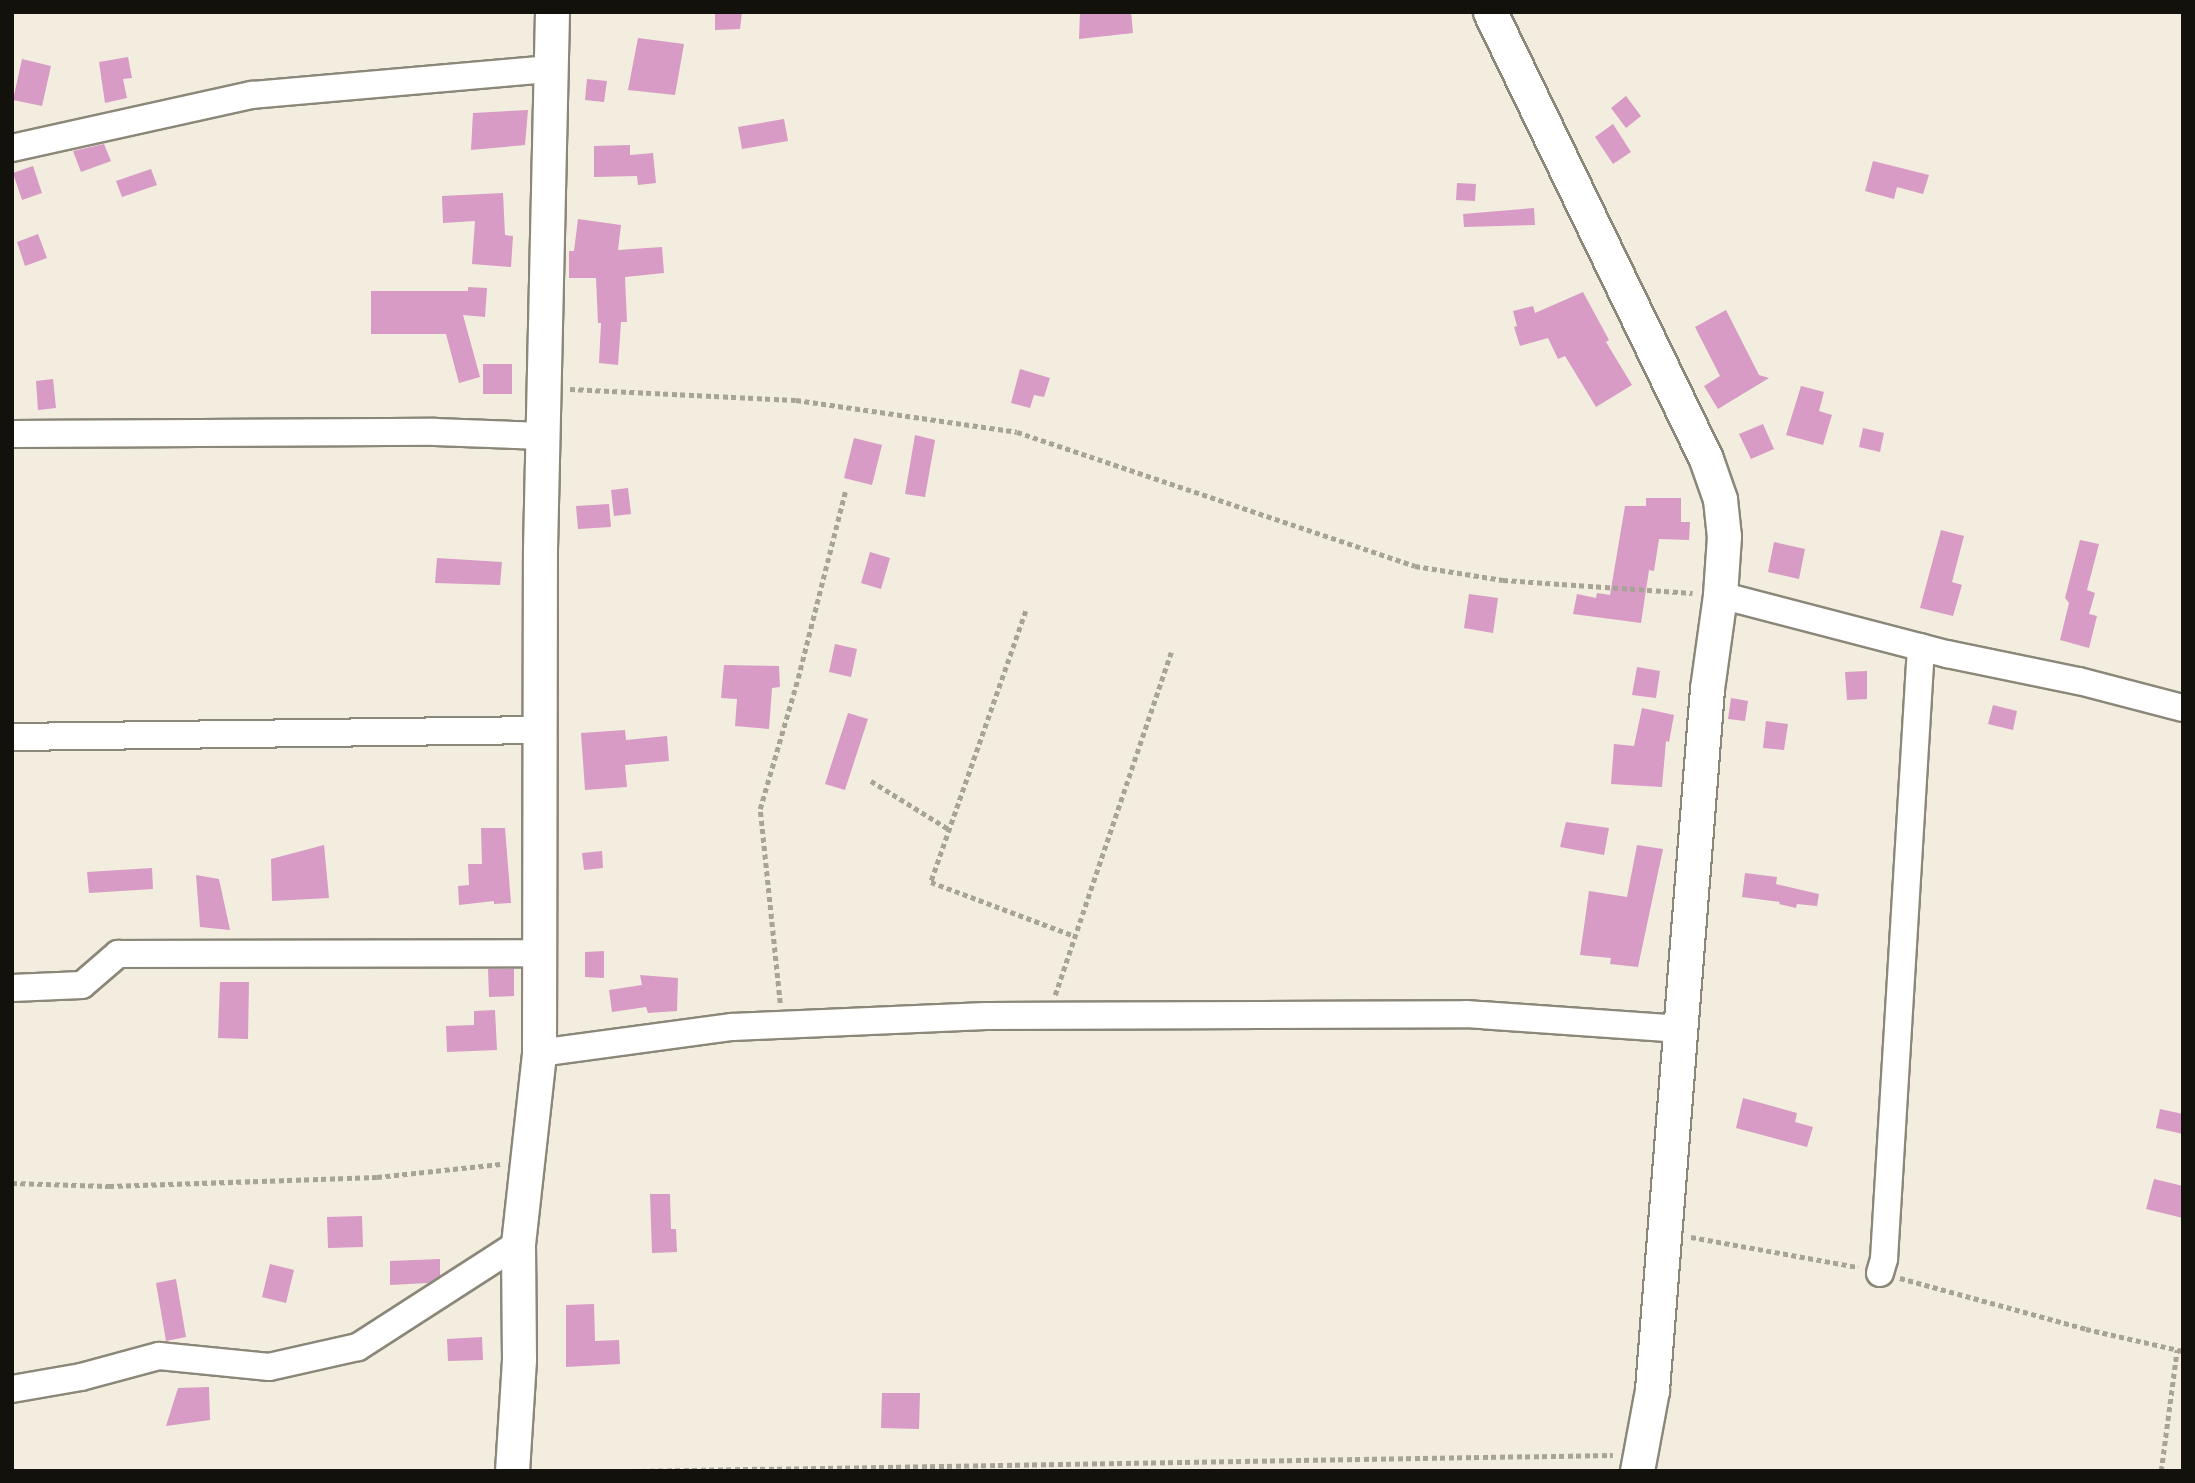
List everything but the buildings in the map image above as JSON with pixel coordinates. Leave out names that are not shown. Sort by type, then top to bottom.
[{"type":"street","points":[[512,1471],[519,1359],[518,1244],[525,1161],[539,1053],[543,436],[552,12]]},
{"type":"street","points":[[1490,12],[1706,458],[1720,499],[1724,536],[1720,595],[1707,689],[1653,1390],[1637,1463]]},
{"type":"street","points":[[12,148],[252,95],[552,69]]},
{"type":"street","points":[[12,435],[435,432],[543,436]]},
{"type":"street","points":[[1720,595],[1922,647],[2079,681],[2183,708]]},
{"type":"street","points":[[1880,1273],[1884,1259],[1922,647]]},
{"type":"street","points":[[12,737],[540,730]]},
{"type":"street","points":[[12,988],[82,985],[118,954],[539,953]]},
{"type":"street","points":[[539,1053],[732,1027],[1048,1016],[1466,1014],[1681,1029]]},
{"type":"street","points":[[12,1389],[81,1377],[159,1356],[269,1367],[358,1347],[518,1244]]},
{"type":"path","points":[[544,387],[796,400],[1017,432],[1415,566],[1503,580],[1720,595]]},
{"type":"path","points":[[782,1025],[760,809],[798,678],[845,492]]},
{"type":"path","points":[[1026,611],[931,882],[1075,936]]},
{"type":"path","points":[[1048,1016],[1171,652]]},
{"type":"path","points":[[871,782],[950,830]]},
{"type":"path","points":[[12,1184],[109,1186],[377,1177],[525,1161]]},
{"type":"path","points":[[1666,1233],[1830,1259],[2086,1329],[2180,1350],[2161,1471]]},
{"type":"path","points":[[633,1471],[1637,1463]]}]
